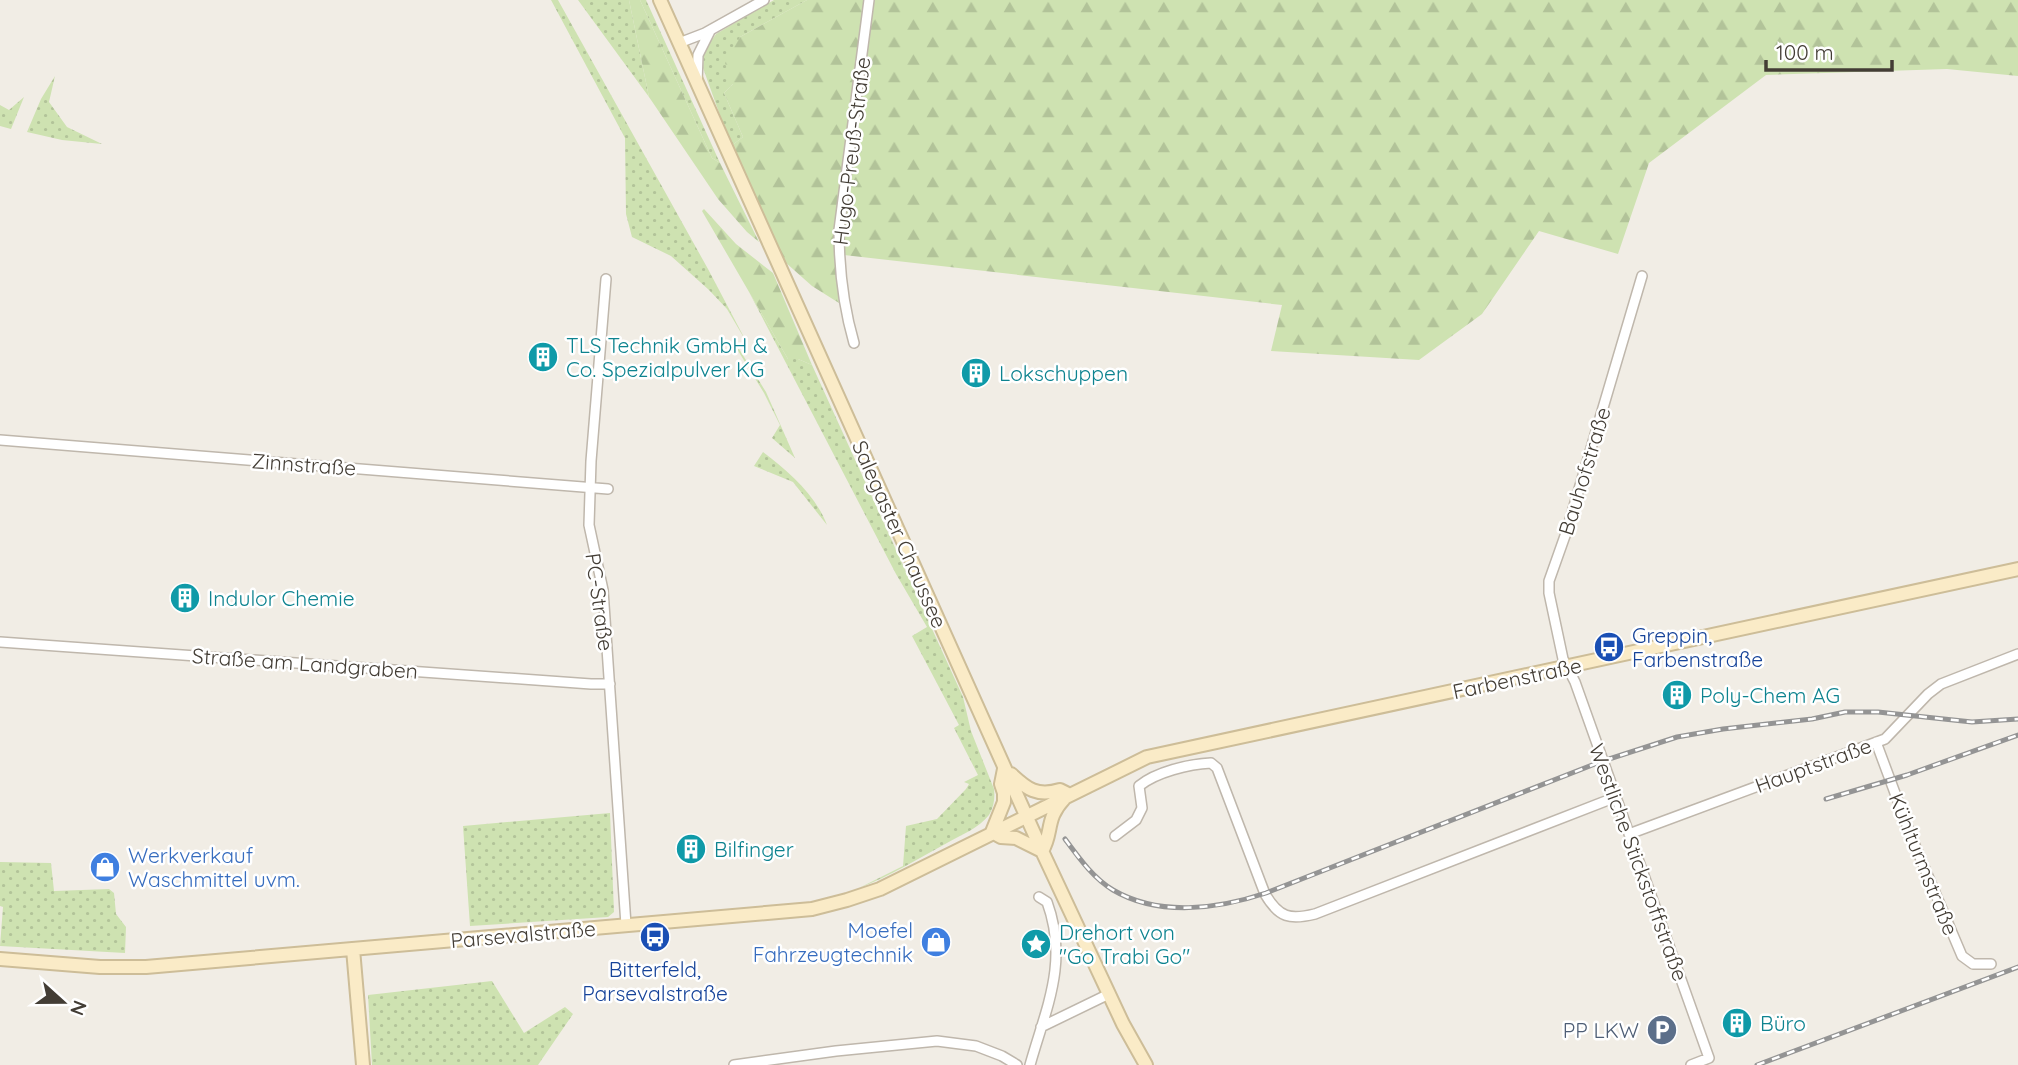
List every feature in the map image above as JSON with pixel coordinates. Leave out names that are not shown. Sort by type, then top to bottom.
[{"type":"street","name":"Salegaster Chaussee","points":[[660,0],[1004,768],[1109,993],[1146,1065]]},
{"type":"street","points":[[679,43],[711,30],[764,0]]},
{"type":"street","name":"Hugo-Preuß-Straße","points":[[854,343],[840,277],[839,230],[869,0]]},
{"type":"street","points":[[697,83],[700,48],[711,30]]},
{"type":"street","name":"Bauhofstraße","points":[[1566,668],[1552,608],[1549,580],[1563,542],[1642,276]]},
{"type":"street","name":"PC-Straße","points":[[606,279],[589,488],[589,525],[603,590],[626,925]]},
{"type":"street","name":"Zinnstraße","points":[[0,440],[608,489]]},
{"type":"street","name":"Farbenstraße","points":[[1026,815],[1147,757],[2018,569]]},
{"type":"street","name":"Straße am Landgraben","points":[[0,642],[610,684]]},
{"type":"street","name":"Hauptstraße","points":[[1629,834],[1885,739],[1941,684],[2018,654]]},
{"type":"street","name":"Westliche Stickstoffstraße","points":[[1566,668],[1575,682],[1709,1058],[1691,1065]]},
{"type":"street","name":"Kühlturmstraße","points":[[1876,742],[1911,836],[1962,956],[1973,964],[1991,964]]},
{"type":"street","points":[[1115,836],[1136,820],[1142,808],[1139,786],[1148,779],[1201,763],[1211,763],[1217,768],[1265,894],[1271,905],[1294,919],[1315,914],[1616,797]]},
{"type":"street","points":[[1004,768],[1031,791],[1041,794],[1060,790],[1069,794],[1053,813],[1047,833],[1048,842],[1042,851],[1016,838],[1001,837],[992,832],[1004,802],[1004,768]]},
{"type":"street","name":"Parsevalstraße","points":[[0,959],[100,967],[136,967],[789,912],[836,903],[890,884],[1026,815]]},
{"type":"street","points":[[1030,1065],[1054,983],[1058,951],[1051,910],[1047,902],[1039,897]]},
{"type":"street","points":[[353,949],[363,1065]]},
{"type":"street","points":[[1041,1027],[1109,993]]},
{"type":"street","points":[[734,1065],[825,1052],[937,1041],[976,1046],[1017,1065]]},
{"type":"green space","points":[[551,0],[558,0],[747,343],[727,309],[709,290],[671,256],[632,237],[626,214],[625,138]]},
{"type":"green space","points":[[578,0],[629,0],[649,97]]},
{"type":"green space","points":[[629,0],[640,0],[712,158],[720,163],[759,242],[718,199],[649,97]]},
{"type":"green space","points":[[640,0],[646,0],[720,163],[712,158]]},
{"type":"green space","points":[[774,0],[807,0],[740,37],[733,84],[724,93],[743,137],[731,146],[703,68],[704,51],[716,34]]},
{"type":"green space","points":[[807,0],[2018,0],[2018,76],[1947,69],[1766,75],[1649,163],[1618,254],[1539,231],[1482,314],[1419,360],[1271,351],[1282,305],[844,255],[836,258],[839,303],[812,286],[785,262],[731,146],[743,137],[724,93],[733,84],[725,63],[740,37]]},
{"type":"green space","points":[[55,76],[49,102],[67,127],[102,144],[62,140],[27,132],[41,99]]},
{"type":"green space","points":[[24,97],[11,129],[0,126],[0,105],[9,110]]},
{"type":"green space","points":[[704,209],[736,244],[773,273],[812,365],[798,359],[788,359],[702,211]]},
{"type":"green space","points":[[749,292],[788,359],[798,359],[812,365],[963,697],[971,731],[994,789],[992,809],[980,824],[904,867],[859,888],[903,866],[906,826],[937,819],[966,789],[969,784],[964,782],[978,775],[954,728],[959,725],[912,636],[927,627],[896,574]]},
{"type":"green space","points":[[737,349],[766,392],[795,458],[772,438],[780,425]]},
{"type":"green space","points":[[763,452],[792,476],[816,503],[827,525],[793,482],[754,466]]},
{"type":"green space","points":[[610,813],[614,912],[608,917],[470,926],[463,826]]},
{"type":"green space","points":[[0,862],[51,863],[54,891],[109,889],[114,893],[116,914],[126,927],[125,953],[0,946],[3,907],[0,906]]},
{"type":"green space","points":[[492,981],[524,1033],[565,1007],[573,1014],[538,1065],[372,1065],[368,995]]},
{"type":"railway","points":[[1065,839],[1099,880],[1131,899],[1169,907],[1209,906],[1266,893],[1600,762],[1677,737],[1845,712],[1878,712],[1972,722],[2018,719]]},
{"type":"railway","points":[[1826,799],[1907,775],[2018,735]]},
{"type":"railway","points":[[1757,1065],[2018,967]]},
{"type":"place","name":"TLS Technik GmbH & Co. Spezialpulver KG","points":[[543,357]]},
{"type":"place","name":"Lokschuppen","points":[[976,373]]},
{"type":"place","name":"Indulor Chemie","points":[[185,598]]},
{"type":"place","name":"Greppin, Farbenstraße","points":[[1609,647]]},
{"type":"place","name":"Poly-Chem AG","points":[[1677,695]]},
{"type":"place","name":"Bilfinger","points":[[691,849]]},
{"type":"place","name":"Werkverkauf Waschmittel uvm.","points":[[105,867]]},
{"type":"place","name":"Bitterfeld, Parsevalstraße","points":[[655,937]]},
{"type":"place","name":"Moefel Fahrzeugtechnik","points":[[936,942]]},
{"type":"place","name":"Drehort von \"Go Trabi Go\"","points":[[1036,944]]},
{"type":"place","name":"Büro","points":[[1737,1023]]},
{"type":"place","name":"PP LKW","points":[[1662,1030]]}]
